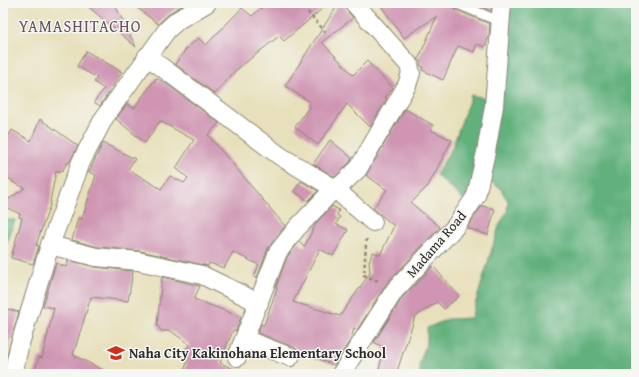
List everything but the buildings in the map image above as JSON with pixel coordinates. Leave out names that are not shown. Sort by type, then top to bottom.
[{"type":"street","points":[[13,374],[19,347],[50,245],[81,162],[104,118],[166,30],[178,20],[206,3]]},
{"type":"street","points":[[237,357],[278,252],[297,228],[329,194],[358,169],[407,86],[410,73],[409,65],[354,3]]},
{"type":"street","name":"Madama Road","points":[[341,374],[395,290],[455,227],[476,196],[494,106],[502,3]]},
{"type":"street","points":[[147,56],[280,156],[335,189],[373,222]]},
{"type":"street","points":[[50,245],[96,257],[138,261],[202,275],[259,303]]},
{"type":"street","points":[[244,339],[290,357]]},
{"type":"lane","points":[[458,4],[501,22]]},
{"type":"path","points":[[300,3],[326,33]]},
{"type":"path","points":[[373,222],[366,243],[364,275],[395,290]]},
{"type":"green space","points":[[515,3],[636,3],[636,374],[420,374],[419,365],[427,341],[427,328],[448,319],[471,318],[499,226],[507,212],[508,201],[500,188],[480,174],[464,200],[436,175],[452,148],[471,95],[485,98],[500,28]]},
{"type":"green space","points":[[3,220],[15,220],[3,255]]},
{"type":"place","name":"Naha City Kakinohana Elementary School","points":[[116,353]]},
{"type":"district","name":"YAMASHITACHO","points":[[80,26]]}]
